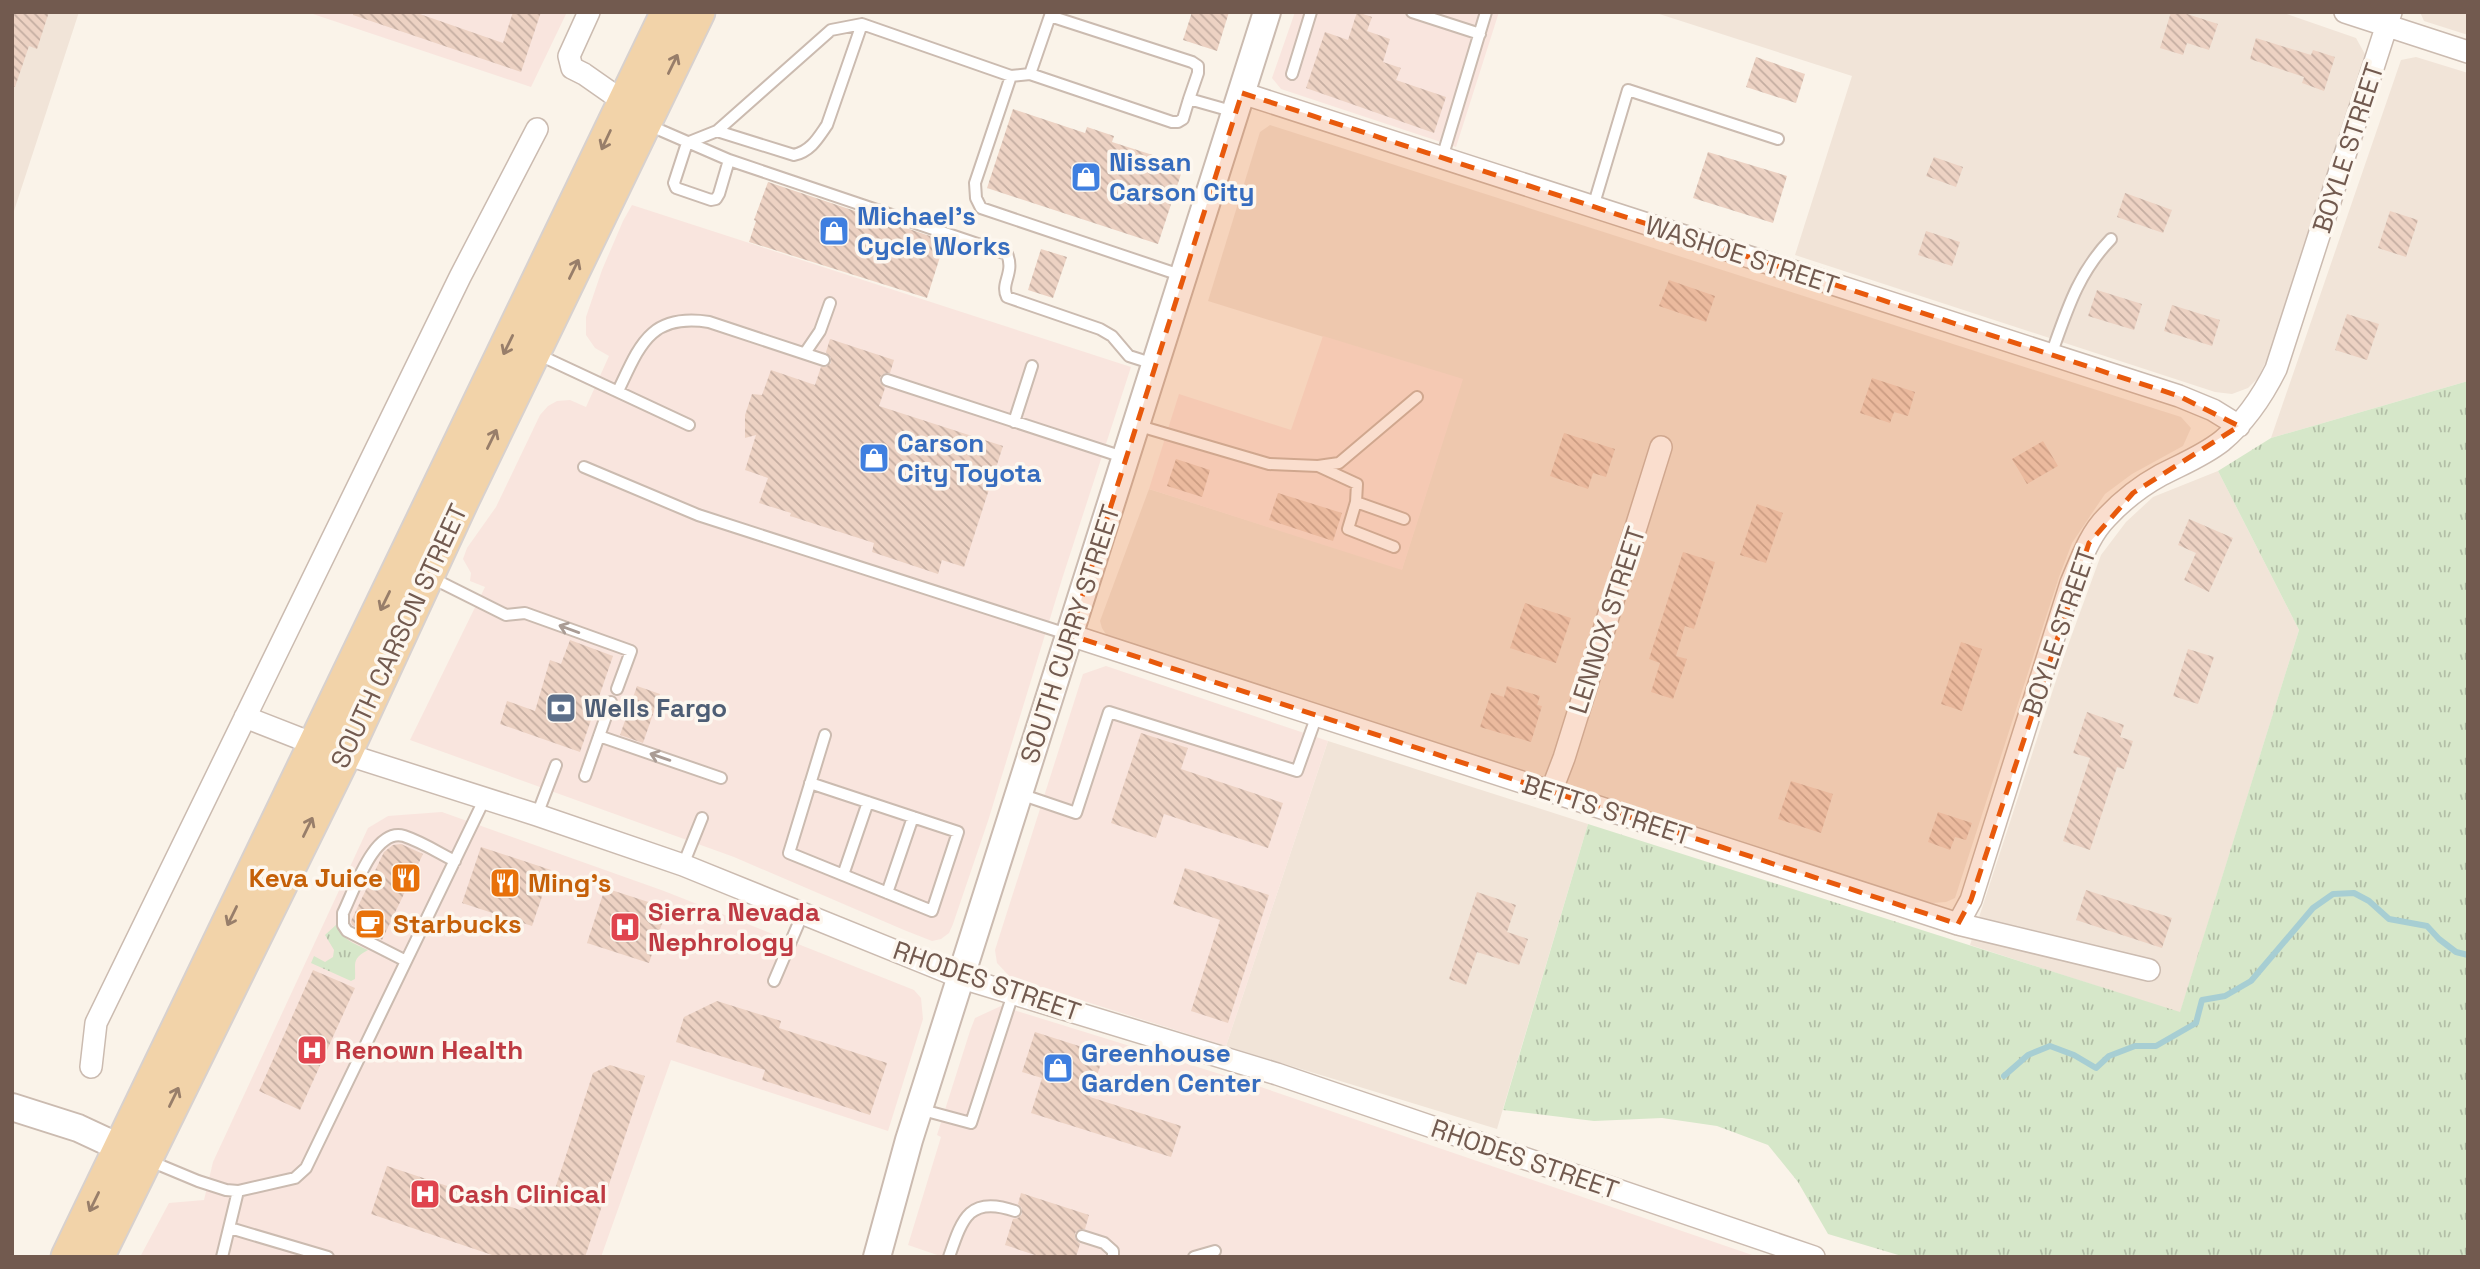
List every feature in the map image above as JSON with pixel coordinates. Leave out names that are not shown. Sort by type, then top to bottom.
[{"type":"main road","name":"SOUTH CARSON STREET","points":[[416,570],[462,500],[533,352],[634,112],[668,12]]},
{"type":"main road","name":"SOUTH CARSON STREET","points":[[68,1257],[132,1153],[330,749],[634,112],[698,12]]},
{"type":"main road","name":"SOUTH CARSON STREET","points":[[97,1257],[132,1153]]},
{"type":"street","points":[[589,12],[569,55],[572,68],[634,112]]},
{"type":"street","name":"SOUTH CURRY STREET","points":[[878,1256],[892,1196],[919,1109],[1267,12]]},
{"type":"street","points":[[2346,12],[2389,19],[2468,52]]},
{"type":"street","name":"BOYLE STREET","points":[[1958,924],[1972,900],[2071,583],[2089,543],[2105,519],[2133,493],[2160,475],[2191,461],[2239,426],[2261,397],[2276,369],[2389,19]]},
{"type":"street","name":"WASHOE STREET","points":[[1239,103],[1443,158],[2179,396],[2213,410],[2239,426]]},
{"type":"street","points":[[91,1067],[96,1023],[454,290],[537,129]]},
{"type":"street","name":"LENNOX STREET","points":[[1551,792],[1661,447]]},
{"type":"street","name":"BETTS STREET","points":[[1070,635],[1958,924],[2150,970]]},
{"type":"street","name":"RHODES STREET","points":[[245,717],[330,749],[683,865],[962,978],[1277,1074],[1814,1257]]},
{"type":"street","points":[[12,1107],[78,1128],[132,1153]]},
{"type":"lane","points":[[1292,74],[1311,12]]},
{"type":"lane","points":[[1412,12],[1480,34]]},
{"type":"lane","points":[[1443,158],[1486,12]]},
{"type":"lane","points":[[687,143],[717,131],[831,30],[862,24],[1011,76],[1030,75],[1172,122],[1182,119],[1198,66],[1050,16],[1030,75]]},
{"type":"lane","points":[[717,131],[794,155],[803,153],[827,125],[862,24]]},
{"type":"lane","points":[[1011,76],[975,183],[975,198],[981,208],[1182,276]]},
{"type":"lane","points":[[1593,207],[1628,90],[1778,139]]},
{"type":"lane","points":[[1189,99],[1239,103]]},
{"type":"lane","points":[[634,112],[687,143],[729,160],[1007,254],[1011,267],[1004,289],[1007,297],[1100,329],[1112,336],[1129,356],[1154,363]]},
{"type":"lane","points":[[687,143],[674,183],[681,191],[716,199],[729,160]]},
{"type":"lane","points":[[2051,355],[2076,287],[2093,257],[2111,239]]},
{"type":"lane","points":[[805,353],[820,331],[830,303]]},
{"type":"lane","points":[[618,391],[647,337],[657,327],[673,321],[709,322],[824,360]]},
{"type":"lane","points":[[533,352],[689,425]]},
{"type":"lane","points":[[1014,422],[1032,366]]},
{"type":"lane","points":[[887,380],[1126,458]]},
{"type":"lane","points":[[1136,425],[1269,464],[1318,466],[1339,463],[1417,397]]},
{"type":"lane","points":[[1318,466],[1356,484],[1356,502],[1348,529],[1394,547]]},
{"type":"lane","points":[[584,467],[698,515],[1070,635]]},
{"type":"lane","points":[[1356,502],[1404,519]]},
{"type":"lane","points":[[416,570],[506,615],[525,613],[631,651],[617,689]]},
{"type":"lane","points":[[585,776],[611,702]]},
{"type":"lane","points":[[1020,794],[1076,813],[1109,712],[1297,771],[1317,715]]},
{"type":"lane","points":[[599,736],[721,778]]},
{"type":"lane","points":[[810,783],[958,832],[932,911],[789,853],[810,783],[825,736]]},
{"type":"lane","points":[[537,815],[556,765]]},
{"type":"lane","points":[[132,1153],[226,1190],[238,1191],[295,1178],[306,1168],[485,798]]},
{"type":"lane","points":[[843,875],[868,802]]},
{"type":"lane","points":[[887,893],[912,817]]},
{"type":"lane","points":[[683,865],[702,818]]},
{"type":"lane","points":[[407,961],[347,931],[343,925],[343,913],[377,845],[389,836],[404,836],[455,861]]},
{"type":"lane","points":[[774,981],[803,913]]},
{"type":"lane","points":[[919,1109],[971,1124],[1013,993]]},
{"type":"lane","points":[[222,1257],[238,1191]]},
{"type":"lane","points":[[948,1257],[961,1221],[978,1208],[995,1204],[1015,1211]]},
{"type":"lane","points":[[230,1228],[328,1257]]},
{"type":"lane","points":[[1082,1236],[1104,1243],[1113,1251],[1113,1257]]},
{"type":"lane","points":[[1194,1257],[1215,1251]]},
{"type":"highlighted area","points":[[1242,93],[2179,396],[2239,426],[2133,493],[2089,543],[1971,900],[1958,924],[1070,635]]},
{"type":"shaded area","points":[[12,12],[79,12],[12,217]]},
{"type":"shaded area","points":[[307,12],[567,12],[531,87]]},
{"type":"shaded area","points":[[1295,12],[1499,12],[1456,147],[1281,89],[1272,78]]},
{"type":"shaded area","points":[[1653,12],[2281,12],[2356,38],[2366,56],[2268,357],[2258,378],[2248,388],[2232,394],[2215,392],[1795,255],[1852,76]]},
{"type":"shaded area","points":[[2420,12],[2468,12],[2468,35],[2424,21]]},
{"type":"shaded area","points":[[2416,57],[2468,73],[2468,381],[2271,438],[2401,60]]},
{"type":"shaded area","points":[[1270,125],[2181,417],[2191,428],[2183,446],[2132,474],[2105,494],[2072,543],[1955,898],[1932,903],[1898,893],[1107,636],[1100,621],[1149,489],[1402,569],[1462,380],[1208,301],[1260,132]]},
{"type":"shaded area","points":[[632,205],[1131,367],[988,821],[953,924],[949,933],[941,939],[932,941],[734,857],[410,740],[485,587],[470,581],[471,573],[463,559],[467,548],[496,507],[540,415],[557,401],[570,400],[586,407],[609,356],[595,348],[586,335],[586,317],[602,270]]},
{"type":"shaded area","points":[[1323,336],[1463,379],[1402,570],[1149,489],[1179,394],[1291,430]]},
{"type":"shaded area","points":[[2218,471],[2299,630],[2180,1013],[1970,945],[2063,659],[2101,555],[2126,522],[2153,497]]},
{"type":"shaded area","points":[[1106,666],[1328,741],[1226,1046],[1011,978],[997,963],[995,950],[1083,674]]},
{"type":"shaded area","points":[[1328,741],[1588,824],[1497,1129],[1226,1046]]},
{"type":"shaded area","points":[[442,812],[664,891],[914,990],[921,998],[923,1019],[888,1131],[671,1060],[601,1257],[140,1257],[169,1203],[204,1200],[213,1162],[368,828],[388,816]]},
{"type":"shaded area","points":[[1001,1006],[1249,1083],[1758,1257],[943,1257],[908,1245],[941,1137],[937,1135],[975,1018]]},
{"type":"green space","points":[[2468,381],[2468,1257],[1905,1257],[1828,1234],[1798,1182],[1768,1145],[1717,1126],[1662,1118],[1594,1121],[1503,1110],[1588,824],[2180,1012],[2299,630],[2218,471],[2271,438]]},
{"type":"green space","points":[[337,924],[345,937],[368,950],[357,959],[355,979],[351,981],[311,963],[314,956],[325,962],[333,957],[334,950],[325,935]]},
{"type":"building","points":[[12,12],[49,12],[37,49],[29,46],[15,87],[12,87]]},
{"type":"building","points":[[353,12],[414,12],[503,43],[513,12],[541,12],[521,72],[353,15]]},
{"type":"building","points":[[1192,12],[1229,12],[1217,51],[1183,40]]},
{"type":"building","points":[[1357,12],[1372,17],[1367,31],[1390,39],[1383,62],[1401,68],[1396,80],[1446,97],[1434,133],[1306,88],[1325,32],[1348,40]]},
{"type":"building","points":[[2171,12],[2181,12],[2218,24],[2209,50],[2187,43],[2183,55],[2160,48]]},
{"type":"building","points":[[2256,38],[2311,55],[2313,50],[2335,57],[2324,91],[2302,83],[2304,77],[2250,59]]},
{"type":"building","points":[[1756,57],[1805,74],[1796,103],[1746,87]]},
{"type":"building","name":"Nissan Carson City","points":[[1013,109],[1085,133],[1087,127],[1114,136],[1112,142],[1184,165],[1158,244],[987,188]]},
{"type":"building","points":[[1708,152],[1787,176],[1773,223],[1693,198]]},
{"type":"building","points":[[1934,157],[1963,167],[1956,187],[1926,176]]},
{"type":"building","name":"Michael's Cycle Works","points":[[768,182],[945,241],[927,298],[749,242]]},
{"type":"building","points":[[2125,193],[2172,210],[2163,233],[2117,217]]},
{"type":"building","points":[[2390,211],[2418,220],[2406,257],[2378,248]]},
{"type":"building","points":[[1926,231],[1960,242],[1952,266],[1918,255]]},
{"type":"building","points":[[1041,249],[1067,257],[1053,298],[1028,290]]},
{"type":"building","points":[[1669,280],[1715,296],[1706,322],[1659,306]]},
{"type":"building","points":[[2097,290],[2142,304],[2134,330],[2088,316]]},
{"type":"building","points":[[2172,305],[2220,320],[2212,346],[2164,331]]},
{"type":"building","points":[[2347,314],[2379,324],[2367,360],[2335,350]]},
{"type":"building","name":"Carson City Toyota","points":[[830,339],[894,360],[890,373],[880,377],[885,388],[879,406],[1003,446],[964,567],[942,560],[938,574],[872,552],[874,543],[759,503],[768,478],[745,470],[756,435],[745,438],[745,415],[752,394],[762,395],[771,370],[815,385],[821,367],[831,363],[826,352]]},
{"type":"building","points":[[1872,378],[1915,392],[1908,416],[1894,412],[1890,423],[1860,413]]},
{"type":"building","points":[[1564,433],[1615,449],[1606,477],[1593,473],[1588,489],[1550,476]]},
{"type":"building","points":[[2043,441],[2058,466],[2027,484],[2012,459]]},
{"type":"building","points":[[1176,459],[1210,470],[1202,497],[1167,486]]},
{"type":"building","points":[[1278,493],[1342,513],[1333,541],[1269,520]]},
{"type":"building","points":[[1757,504],[1783,513],[1766,563],[1740,555]]},
{"type":"building","points":[[2189,519],[2233,538],[2209,592],[2184,580],[2196,553],[2178,545]]},
{"type":"building","points":[[1683,552],[1715,562],[1694,629],[1685,626],[1676,656],[1687,659],[1673,699],[1651,692],[1660,663],[1649,659]]},
{"type":"building","points":[[1525,603],[1571,618],[1556,663],[1510,648]]},
{"type":"building","points":[[570,640],[613,656],[580,752],[500,724],[507,701],[535,711],[550,660],[561,664]]},
{"type":"building","points":[[1961,642],[1982,649],[1962,711],[1941,704]]},
{"type":"building","points":[[2188,649],[2214,657],[2198,704],[2173,696]]},
{"type":"building","points":[[637,686],[660,694],[643,743],[620,735]]},
{"type":"building","points":[[1507,686],[1540,696],[1537,705],[1542,706],[1531,742],[1480,727],[1491,693],[1504,697]]},
{"type":"building","points":[[2087,712],[2124,725],[2120,737],[2133,741],[2124,769],[2117,767],[2090,850],[2063,841],[2090,758],[2073,753]]},
{"type":"building","points":[[1141,733],[1188,748],[1181,769],[1283,803],[1268,848],[1164,814],[1156,838],[1111,823]]},
{"type":"building","points":[[1791,781],[1833,794],[1821,833],[1778,819]]},
{"type":"building","points":[[1938,812],[1972,823],[1966,840],[1955,837],[1950,850],[1928,842]]},
{"type":"building","points":[[401,844],[423,854],[382,940],[352,925],[351,921],[384,852],[393,845]]},
{"type":"building","points":[[481,847],[551,870],[532,926],[462,903]]},
{"type":"building","points":[[1185,868],[1269,895],[1228,1023],[1191,1011],[1220,920],[1173,904]]},
{"type":"building","points":[[605,888],[667,908],[649,963],[587,943]]},
{"type":"building","points":[[2086,890],[2172,918],[2162,948],[2076,920]]},
{"type":"building","points":[[1477,892],[1516,905],[1507,932],[1528,939],[1519,965],[1477,952],[1466,985],[1449,979]]},
{"type":"building","points":[[313,970],[355,988],[300,1110],[259,1091]]},
{"type":"building","points":[[717,1001],[781,1021],[779,1028],[887,1063],[870,1115],[762,1080],[765,1070],[676,1042],[684,1017]]},
{"type":"building","points":[[1035,1032],[1104,1054],[1090,1097],[1181,1126],[1171,1157],[1031,1113],[1042,1078],[1022,1072]]},
{"type":"building","points":[[610,1065],[645,1076],[585,1257],[498,1257],[371,1214],[387,1166],[520,1210],[554,1192],[593,1073]]},
{"type":"building","points":[[1021,1193],[1089,1215],[1085,1229],[1075,1233],[1080,1244],[1076,1257],[1041,1257],[1005,1245],[1013,1219],[1022,1214],[1022,1208],[1018,1204]]},
{"type":"waterway","points":[[2004,1076],[2028,1055],[2050,1046],[2074,1055],[2096,1068],[2109,1056],[2135,1046],[2156,1046],[2196,1023],[2202,1000],[2225,996],[2251,981],[2313,908],[2333,894],[2354,893],[2369,901],[2389,919],[2427,926],[2456,952],[2468,955]]},
{"type":"place","name":"Nissan Carson City","points":[[1086,177]]},
{"type":"place","name":"Michael's Cycle Works","points":[[834,231]]},
{"type":"place","name":"Carson City Toyota","points":[[874,458]]},
{"type":"place","name":"Wells Fargo","points":[[561,708]]},
{"type":"place","name":"Keva Juice","points":[[406,878]]},
{"type":"place","name":"Ming's","points":[[505,883]]},
{"type":"place","name":"Starbucks","points":[[370,924]]},
{"type":"place","name":"Sierra Nevada Nephrology","points":[[625,927]]},
{"type":"place","name":"Renown Health","points":[[312,1050]]},
{"type":"place","name":"Greenhouse Garden Center","points":[[1058,1068]]},
{"type":"place","name":"Cash Clinical","points":[[425,1194]]}]
